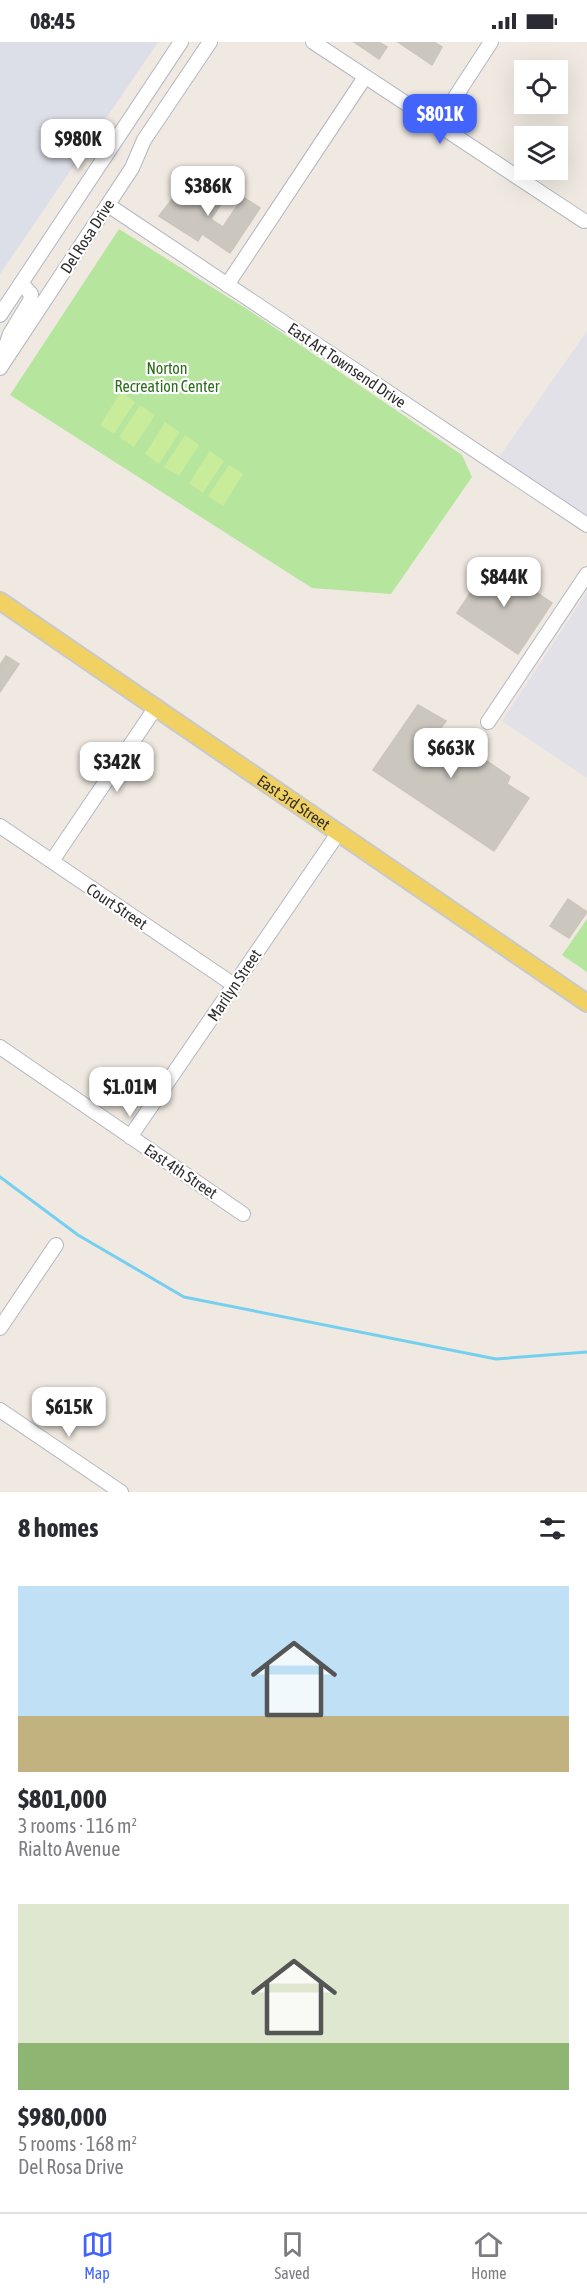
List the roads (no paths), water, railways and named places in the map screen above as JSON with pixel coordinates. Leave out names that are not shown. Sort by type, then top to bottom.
[{"type":"main road","name":"East 3rd Street","points":[[0,602],[587,1003]]},
{"type":"street","name":"Del Rosa Drive","points":[[0,315],[181,42]]},
{"type":"street","name":"Del Rosa Drive","points":[[1,367],[132,168],[144,140],[210,42]]},
{"type":"street","points":[[313,42],[584,221]]},
{"type":"street","points":[[437,125],[491,42]]},
{"type":"street","points":[[227,285],[365,77]]},
{"type":"street","name":"East Art Townsend Drive","points":[[108,205],[587,525]]},
{"type":"street","points":[[1,367],[10,334],[30,301],[31,294],[21,283]]},
{"type":"street","points":[[488,722],[587,574]]},
{"type":"street","points":[[52,861],[156,707]]},
{"type":"street","name":"Court Street","points":[[0,826],[234,985]]},
{"type":"street","name":"Marilyn Street","points":[[130,1137],[339,832]]},
{"type":"street","name":"East 4th Street","points":[[0,1047],[243,1214]]},
{"type":"street","points":[[0,1328],[56,1245]]},
{"type":"street","points":[[0,1410],[121,1492]]},
{"type":"waterway","points":[[0,1177],[78,1235],[184,1297],[496,1359],[587,1352]]},
{"type":"park label","name":"Norton Recreation Center","points":[[167,377]]}]
